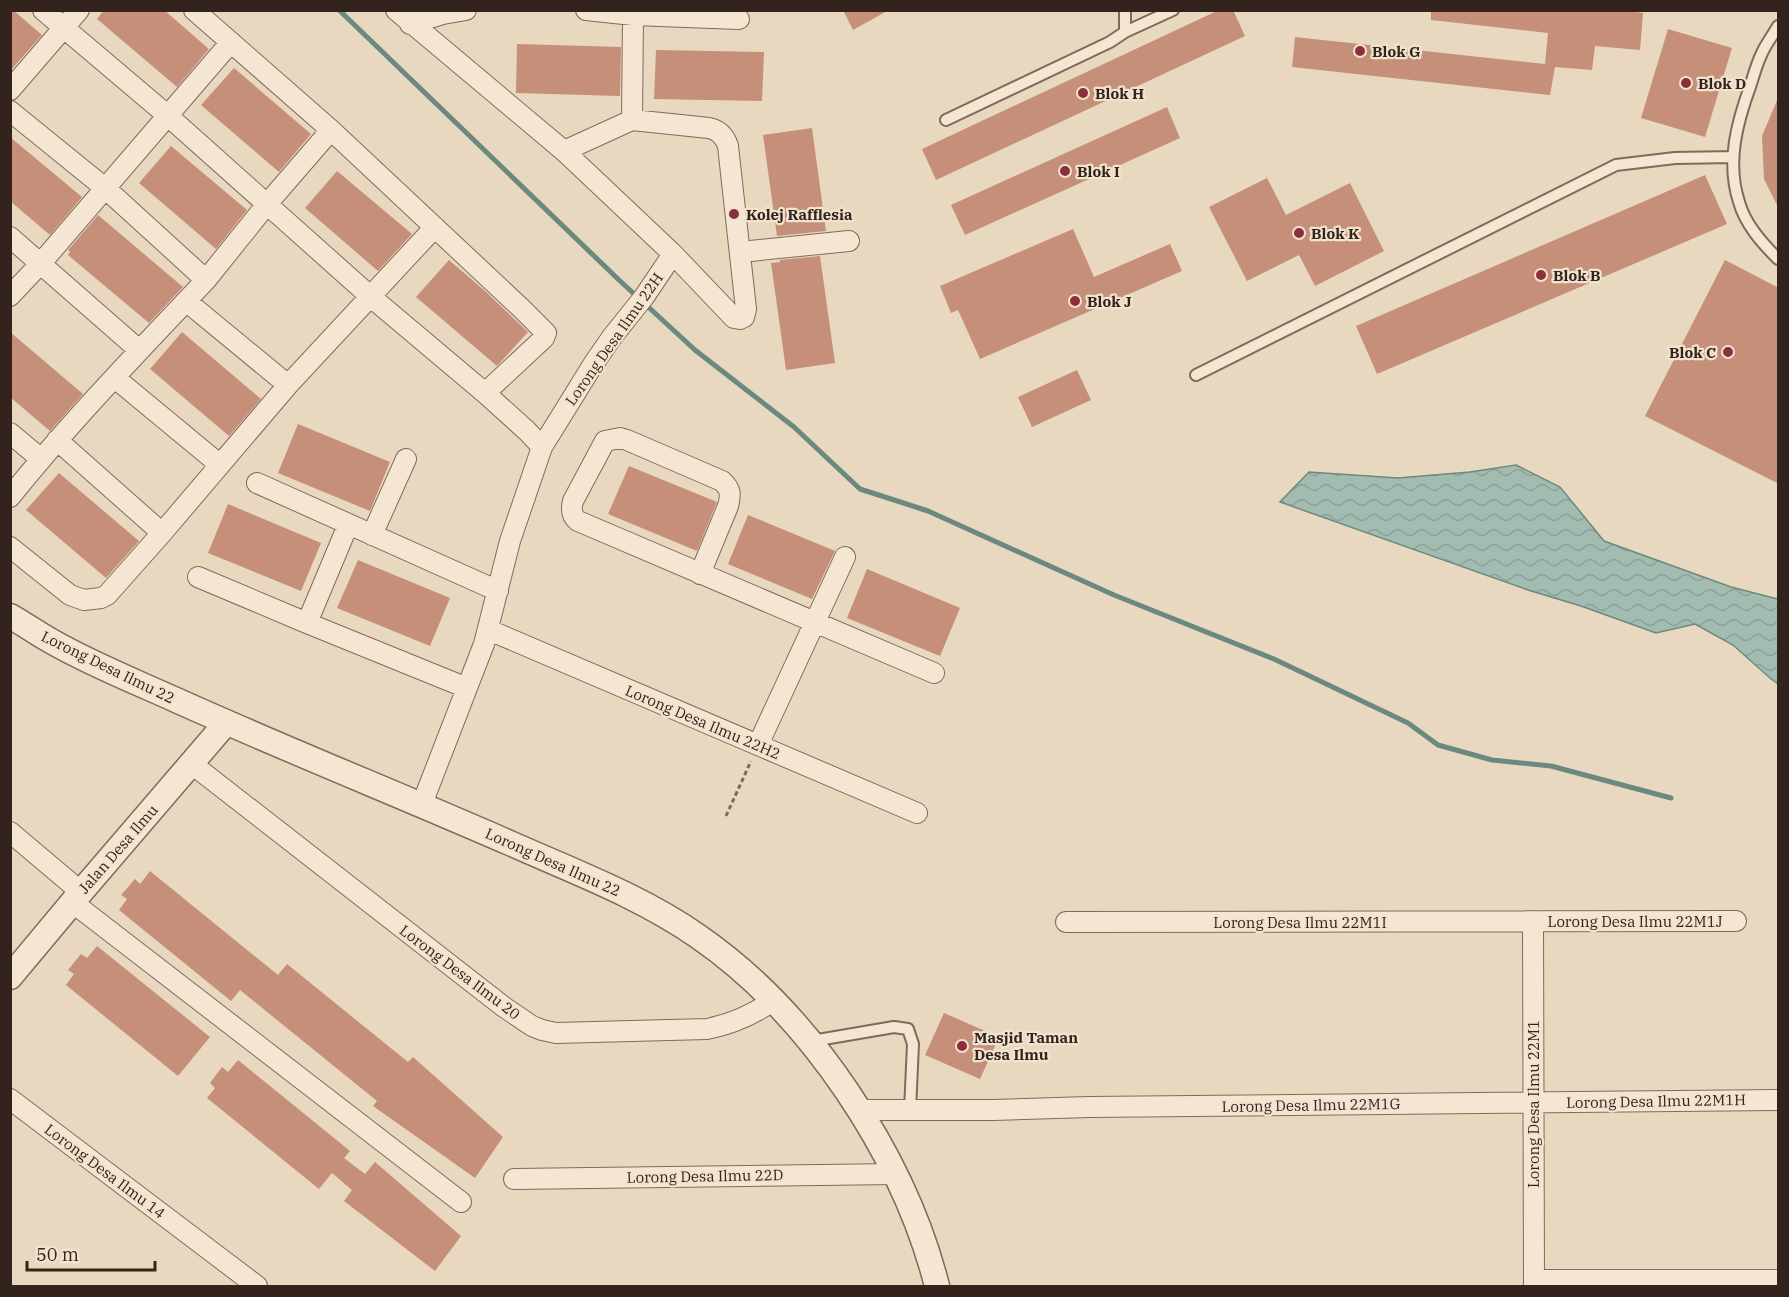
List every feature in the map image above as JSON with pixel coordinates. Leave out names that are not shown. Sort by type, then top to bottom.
[{"type":"street","points":[[43,10],[167,115],[371,297],[485,393],[542,447]]},
{"type":"street","points":[[10,90],[79,10]]},
{"type":"street","points":[[194,10],[331,130],[530,316],[546,334],[485,393]]},
{"type":"street","points":[[403,17],[466,10]]},
{"type":"street","points":[[586,10],[633,15],[739,19]]},
{"type":"street","points":[[632,120],[633,15]]},
{"type":"street","points":[[403,17],[564,151],[673,254],[736,319],[746,314],[728,146],[723,136],[714,129],[632,120],[564,151]]},
{"type":"street","points":[[10,296],[231,42]]},
{"type":"street","points":[[10,111],[105,188],[206,280]]},
{"type":"street","points":[[10,497],[57,440],[206,280],[331,130]]},
{"type":"street","points":[[10,547],[70,595],[92,600],[107,595],[288,385],[435,227]]},
{"type":"street","points":[[10,237],[139,350]]},
{"type":"street","points":[[740,252],[849,241]]},
{"type":"street","name":"Lorong Desa Ilmu 22H","points":[[422,804],[489,630],[510,541],[542,447],[612,337],[644,297],[673,254]]},
{"type":"street","points":[[186,301],[288,385]]},
{"type":"street","points":[[115,378],[219,464]]},
{"type":"street","points":[[10,433],[41,459]]},
{"type":"street","points":[[700,574],[728,506],[730,490],[727,485],[627,440],[620,438],[606,441],[573,501],[571,508],[575,519],[700,574],[815,624],[934,673]]},
{"type":"street","points":[[57,440],[162,533]]},
{"type":"street","points":[[372,535],[406,459]]},
{"type":"street","points":[[258,483],[498,591]]},
{"type":"street","points":[[307,623],[348,525]]},
{"type":"street","points":[[758,745],[845,557]]},
{"type":"street","points":[[198,577],[467,688]]},
{"type":"street","name":"Lorong Desa Ilmu 22","points":[[10,616],[81,657],[226,723],[422,804],[606,885],[681,924],[714,948],[774,1000],[835,1074],[896,1174],[920,1228],[937,1287]]},
{"type":"street","name":"Lorong Desa Ilmu 22H2","points":[[489,630],[917,813]]},
{"type":"street","name":"Jalan Desa Ilmu","points":[[10,977],[226,723]]},
{"type":"street","name":"Lorong Desa Ilmu 20","points":[[192,764],[504,1007],[542,1030],[571,1033],[707,1029],[747,1017],[774,1000]]},
{"type":"street","points":[[10,832],[76,897],[461,1202]]},
{"type":"street","name":"Lorong Desa Ilmu 22M1J","points":[[1533,921],[1736,921]]},
{"type":"street","name":"Lorong Desa Ilmu 22M1I","points":[[1066,922],[1533,921]]},
{"type":"street","name":"Lorong Desa Ilmu 22M1","points":[[1533,921],[1534,1283]]},
{"type":"street","name":"Lorong Desa Ilmu 14","points":[[10,1099],[256,1287]]},
{"type":"street","name":"Lorong Desa Ilmu 22M1H","points":[[1533,1102],[1779,1100]]},
{"type":"street","name":"Lorong Desa Ilmu 22M1G","points":[[859,1110],[1533,1102]]},
{"type":"street","name":"Lorong Desa Ilmu 22D","points":[[514,1179],[896,1174]]},
{"type":"street","points":[[1534,1283],[1779,1280]]},
{"type":"lane","points":[[1125,10],[1125,32]]},
{"type":"lane","points":[[946,120],[1074,60],[1125,32],[1173,10]]},
{"type":"lane","points":[[1779,26],[1762,53],[1752,81],[1737,130],[1733,157],[1733,177],[1739,204],[1757,236],[1779,259]]},
{"type":"lane","points":[[1196,375],[1616,165],[1666,159],[1733,157]]},
{"type":"lane","points":[[809,1042],[894,1026],[908,1029],[913,1044],[910,1110]]},
{"type":"path","points":[[726,816],[758,745]]},
{"type":"water","points":[[1516,465],[1560,487],[1604,541],[1731,587],[1778,599],[1778,684],[1733,645],[1695,624],[1656,633],[1280,502],[1309,472],[1398,478],[1470,472]]},
{"type":"building","points":[[10,10],[13,10],[42,35],[10,71]]},
{"type":"building","points":[[104,10],[164,10],[209,49],[177,87],[97,19]]},
{"type":"building","points":[[843,10],[889,10],[853,30]]},
{"type":"building","name":"Blok H","points":[[1219,10],[1233,10],[1245,36],[936,180],[922,149]]},
{"type":"building","name":"Blok G","points":[[1431,10],[1619,10],[1643,13],[1640,50],[1595,46],[1592,70],[1555,67],[1550,95],[1292,67],[1295,37],[1545,64],[1548,33],[1431,20]]},
{"type":"building","name":"Blok D","points":[[1668,29],[1732,48],[1705,137],[1641,118]]},
{"type":"building","points":[[517,44],[621,47],[620,96],[516,93]]},
{"type":"building","points":[[656,50],[764,52],[762,101],[654,99]]},
{"type":"building","points":[[234,68],[311,134],[279,172],[201,105]]},
{"type":"building","points":[[1778,98],[1779,209],[1764,179],[1762,136]]},
{"type":"building","name":"Blok I","points":[[1167,107],[1180,138],[965,235],[951,205]]},
{"type":"building","points":[[812,128],[826,231],[777,236],[763,135]]},
{"type":"building","points":[[10,137],[82,197],[50,235],[10,201]]},
{"type":"building","points":[[171,146],[247,210],[216,249],[139,183]]},
{"type":"building","points":[[337,171],[412,234],[378,271],[305,208]]},
{"type":"building","name":"Blok B","points":[[1705,175],[1727,224],[1377,374],[1356,326]]},
{"type":"building","name":"Blok K","points":[[1267,178],[1286,215],[1350,183],[1384,251],[1315,286],[1299,255],[1247,281],[1209,207]]},
{"type":"building","points":[[98,215],[183,287],[149,323],[68,255],[70,252],[68,250]]},
{"type":"building","points":[[1073,229],[1094,277],[1170,244],[1182,271],[980,359],[958,310],[951,313],[940,286]]},
{"type":"building","points":[[820,256],[835,363],[786,370],[771,263]]},
{"type":"building","points":[[449,260],[528,332],[497,366],[416,297]]},
{"type":"building","name":"Blok C","points":[[1725,260],[1779,288],[1779,484],[1645,416]]},
{"type":"building","points":[[10,332],[83,394],[50,431],[10,397]]},
{"type":"building","points":[[182,332],[261,399],[229,436],[150,369]]},
{"type":"building","points":[[1077,370],[1091,400],[1032,427],[1018,397]]},
{"type":"building","points":[[298,424],[390,462],[370,511],[278,473]]},
{"type":"building","points":[[629,466],[717,502],[697,551],[608,514]]},
{"type":"building","points":[[59,473],[139,541],[106,578],[26,510]]},
{"type":"building","points":[[228,504],[321,543],[301,591],[208,553]]},
{"type":"building","points":[[748,515],[835,551],[812,599],[728,564]]},
{"type":"building","points":[[358,560],[450,598],[430,646],[337,608]]},
{"type":"building","points":[[867,569],[960,608],[940,656],[847,618]]},
{"type":"building","points":[[150,871],[278,975],[287,964],[408,1062],[413,1057],[503,1137],[475,1178],[373,1106],[377,1101],[240,990],[231,1001],[119,910],[127,899],[121,895],[135,879],[140,884]]},
{"type":"building","points":[[97,946],[210,1037],[178,1076],[66,985],[74,974],[68,970],[81,954],[87,958]]},
{"type":"building","name":"Masjid Taman Desa Ilmu","points":[[944,1013],[999,1037],[980,1079],[925,1055]]},
{"type":"building","points":[[238,1060],[350,1151],[344,1158],[365,1174],[375,1162],[461,1236],[435,1271],[344,1201],[352,1190],[332,1173],[319,1189],[207,1098],[215,1088],[210,1083],[222,1067],[228,1072]]},
{"type":"waterway","points":[[339,10],[619,280],[695,350],[794,427],[860,489],[928,511],[1114,595],[1274,659],[1408,723],[1438,745],[1492,760],[1551,766],[1671,798]]},
{"type":"place","name":"Blok G","points":[[1360,51]]},
{"type":"place","name":"Blok D","points":[[1686,83]]},
{"type":"place","name":"Blok H","points":[[1083,93]]},
{"type":"place","name":"Blok I","points":[[1065,171]]},
{"type":"place","name":"Kolej Rafflesia","points":[[734,214]]},
{"type":"place","name":"Blok K","points":[[1299,233]]},
{"type":"place","name":"Blok B","points":[[1541,275]]},
{"type":"place","name":"Blok J","points":[[1075,301]]},
{"type":"place","name":"Blok C","points":[[1728,352]]},
{"type":"place","name":"Masjid Taman Desa Ilmu","points":[[962,1046]]}]
